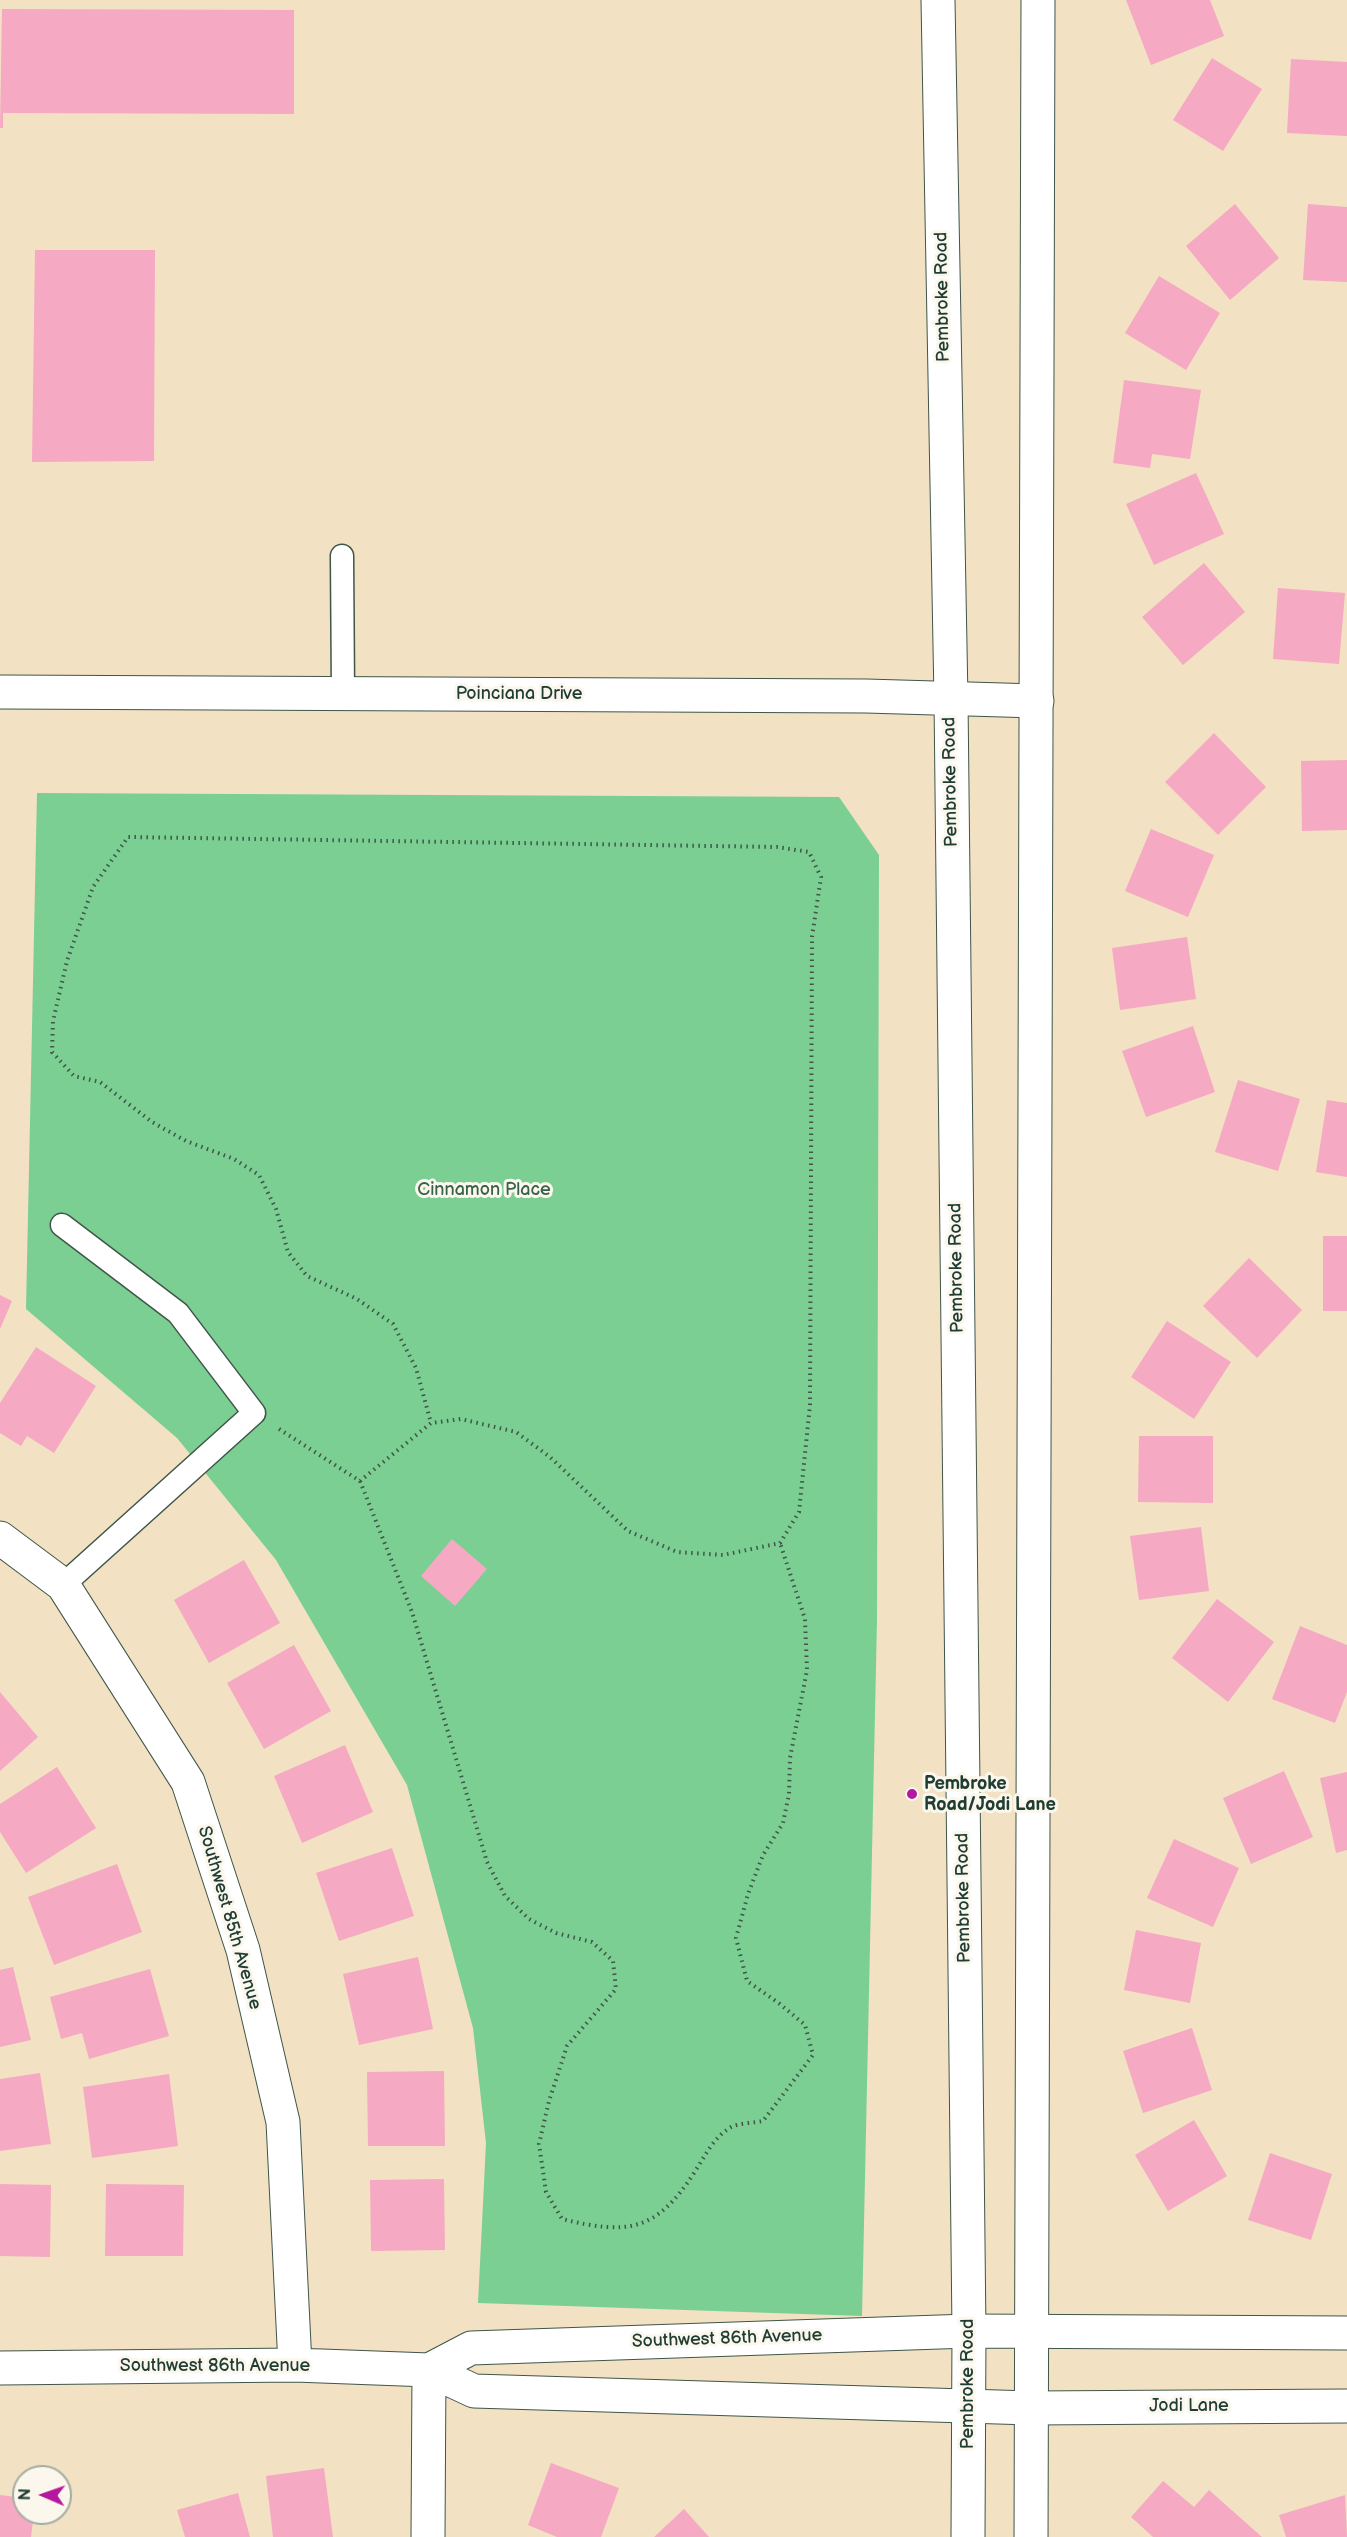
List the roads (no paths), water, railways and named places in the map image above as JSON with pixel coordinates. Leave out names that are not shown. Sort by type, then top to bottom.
[{"type":"main road","name":"Pembroke Road","points":[[938,0],[951,699],[969,2331],[968,2537]]},
{"type":"main road","points":[[1031,2537],[1038,0]]},
{"type":"main road","name":"Poinciana Drive","points":[[0,692],[866,696],[1037,701]]},
{"type":"main road","name":"Southwest 85th Avenue","points":[[0,1538],[63,1585],[188,1782],[243,1950],[283,2122],[295,2365]]},
{"type":"main road","points":[[1031,2330],[1347,2333]]},
{"type":"main road","name":"Southwest 86th Avenue","points":[[429,2370],[471,2348],[1031,2330]]},
{"type":"main road","name":"Southwest 86th Avenue","points":[[0,2368],[295,2365],[429,2370],[474,2391],[968,2404],[1031,2408]]},
{"type":"main road","points":[[428,2537],[429,2370]]},
{"type":"main road","name":"Jodi Lane","points":[[1031,2408],[1347,2406]]},
{"type":"lane","points":[[342,556],[343,693]]},
{"type":"lane","points":[[62,1225],[178,1313],[254,1413],[63,1585]]},
{"type":"place","name":"Pembroke Road/Jodi Lane","points":[[912,1794]]},
{"type":"park label","name":"Cinnamon Place","points":[[484,1190]]}]
